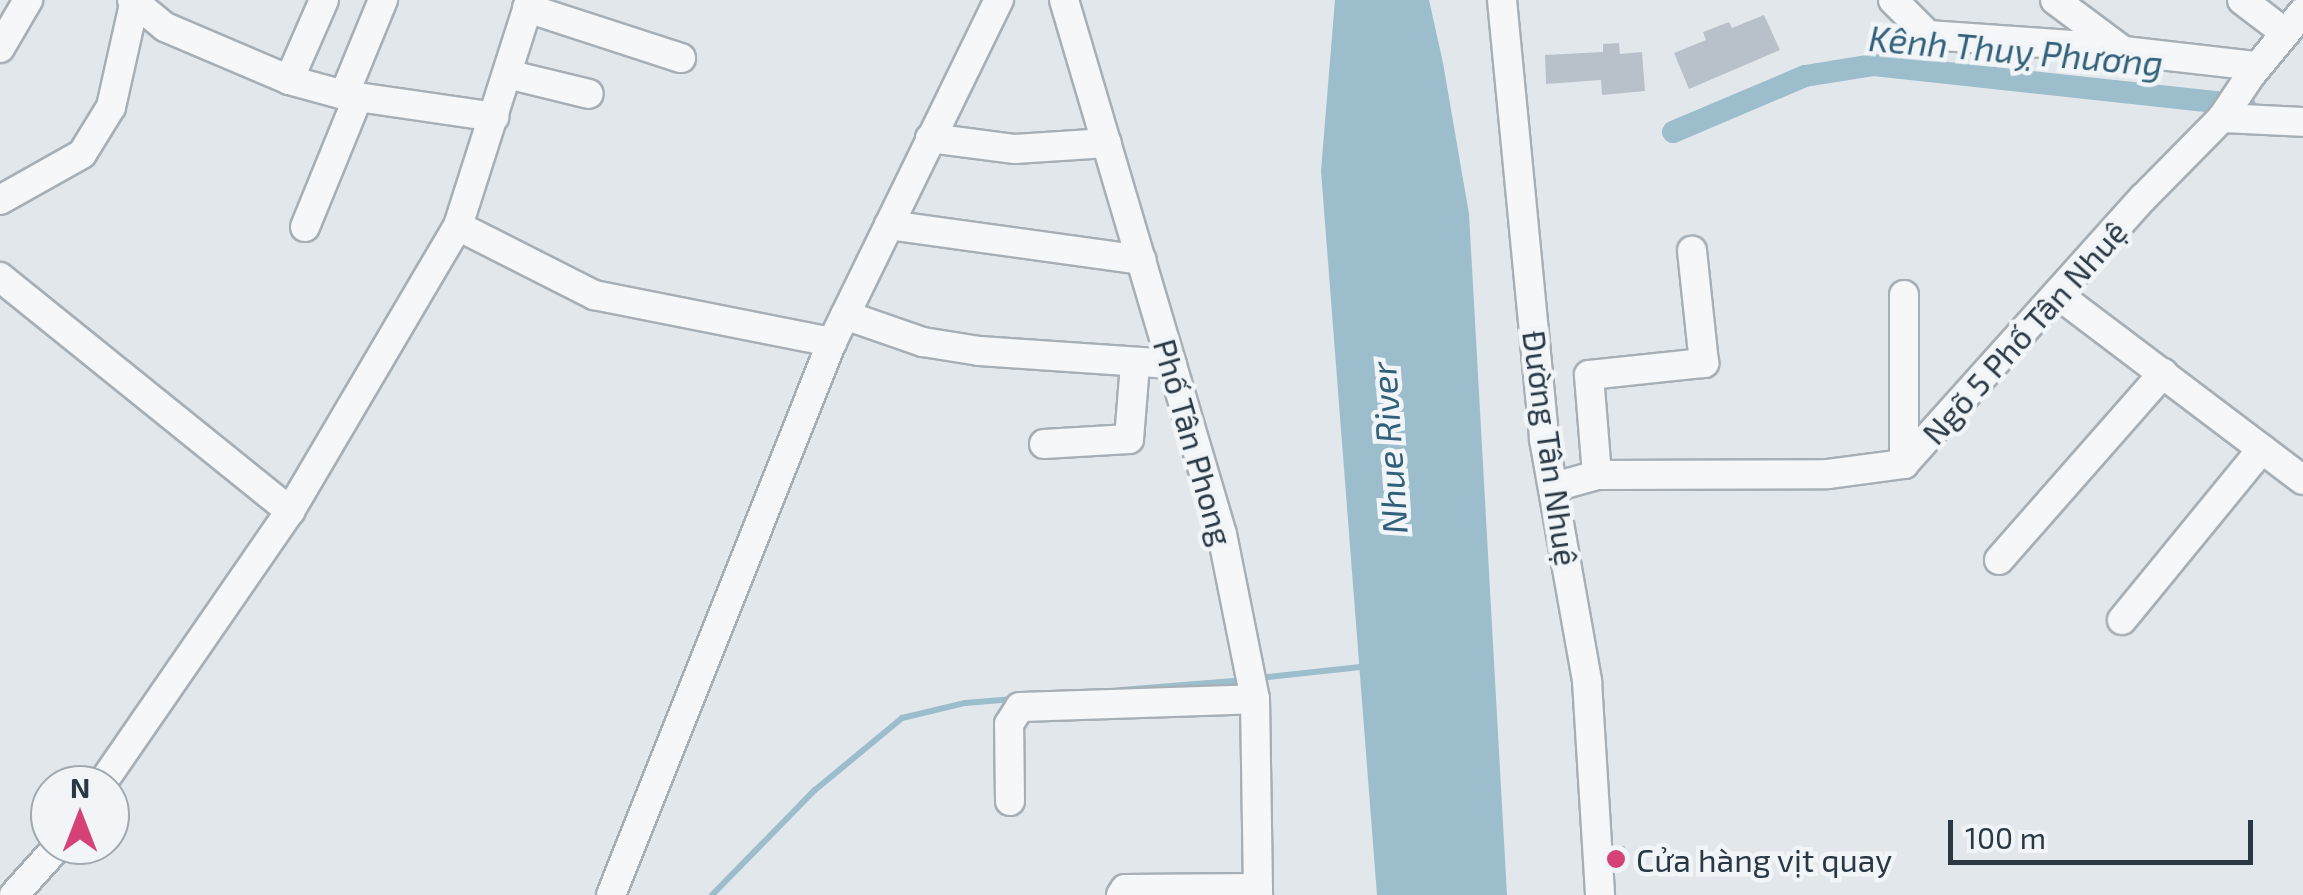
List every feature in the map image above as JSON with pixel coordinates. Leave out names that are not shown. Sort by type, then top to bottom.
[{"type":"street","points":[[0,48],[28,0]]},
{"type":"street","points":[[0,200],[82,154],[111,107],[134,0],[164,27],[289,80],[351,96],[494,116]]},
{"type":"street","points":[[289,80],[324,0]]},
{"type":"street","points":[[305,227],[383,0]]},
{"type":"street","points":[[611,895],[832,342],[999,0]]},
{"type":"street","name":"Phố Tân Phong","points":[[1064,0],[1222,534],[1255,699],[1258,892]]},
{"type":"street","name":"Đường Tân Nhuệ","points":[[1502,0],[1544,439],[1587,681],[1600,895]]},
{"type":"street","points":[[2056,0],[2126,52]]},
{"type":"street","points":[[2242,0],[2294,22]]},
{"type":"street","points":[[1898,3],[1928,36],[2126,52],[2254,71]]},
{"type":"street","points":[[115,765],[290,511],[458,226],[528,4],[681,58]]},
{"type":"street","name":"Ngõ 5 Phố Tân Nhuệ","points":[[1554,488],[1596,475],[1828,474],[1904,464],[2222,118],[2294,22]]},
{"type":"street","points":[[507,74],[589,94]]},
{"type":"street","points":[[2222,118],[2303,122]]},
{"type":"street","points":[[930,138],[1015,149],[1107,143]]},
{"type":"street","points":[[888,225],[1142,260]]},
{"type":"street","points":[[458,226],[594,295],[832,342]]},
{"type":"street","points":[[1596,475],[1589,375],[1704,363],[1692,250]]},
{"type":"street","points":[[0,277],[290,511]]},
{"type":"street","points":[[2058,294],[2303,480]]},
{"type":"street","points":[[1904,295],[1904,464]]},
{"type":"street","points":[[845,316],[923,342],[1135,365],[1172,364]]},
{"type":"street","points":[[1044,444],[1129,439],[1135,365]]},
{"type":"street","points":[[1999,560],[2163,373]]},
{"type":"street","points":[[2122,620],[2262,450]]},
{"type":"street","points":[[1010,801],[1009,724],[1020,707],[1255,699]]},
{"type":"street","points":[[14,895],[42,865]]},
{"type":"street","points":[[1122,895],[1124,889],[1258,892]]},
{"type":"water","name":"Nhue River","points":[[1335,0],[1429,0],[1443,63],[1469,214],[1507,895],[1377,895],[1321,171]]},
{"type":"building","points":[[1764,15],[1780,50],[1689,89],[1674,53],[1706,40],[1703,32],[1729,22],[1732,28]]},
{"type":"building","points":[[1619,43],[1620,54],[1642,52],[1645,91],[1602,95],[1601,80],[1546,84],[1545,55],[1603,52],[1603,44]]},
{"type":"building","name":"Cửa hàng vịt quay","points":[[1609,846],[1625,846],[1624,871],[1608,874]]},
{"type":"waterway","name":"Kênh Thuỵ Phương","points":[[1673,132],[1805,76],[1874,65],[2245,105]]},
{"type":"waterway","points":[[1268,677],[1360,667]]},
{"type":"waterway","points":[[1121,690],[1234,681]]},
{"type":"waterway","points":[[712,895],[815,790],[902,718],[965,703],[1014,699]]},
{"type":"place","name":"Cửa hàng vịt quay","points":[[1616,859]]}]
